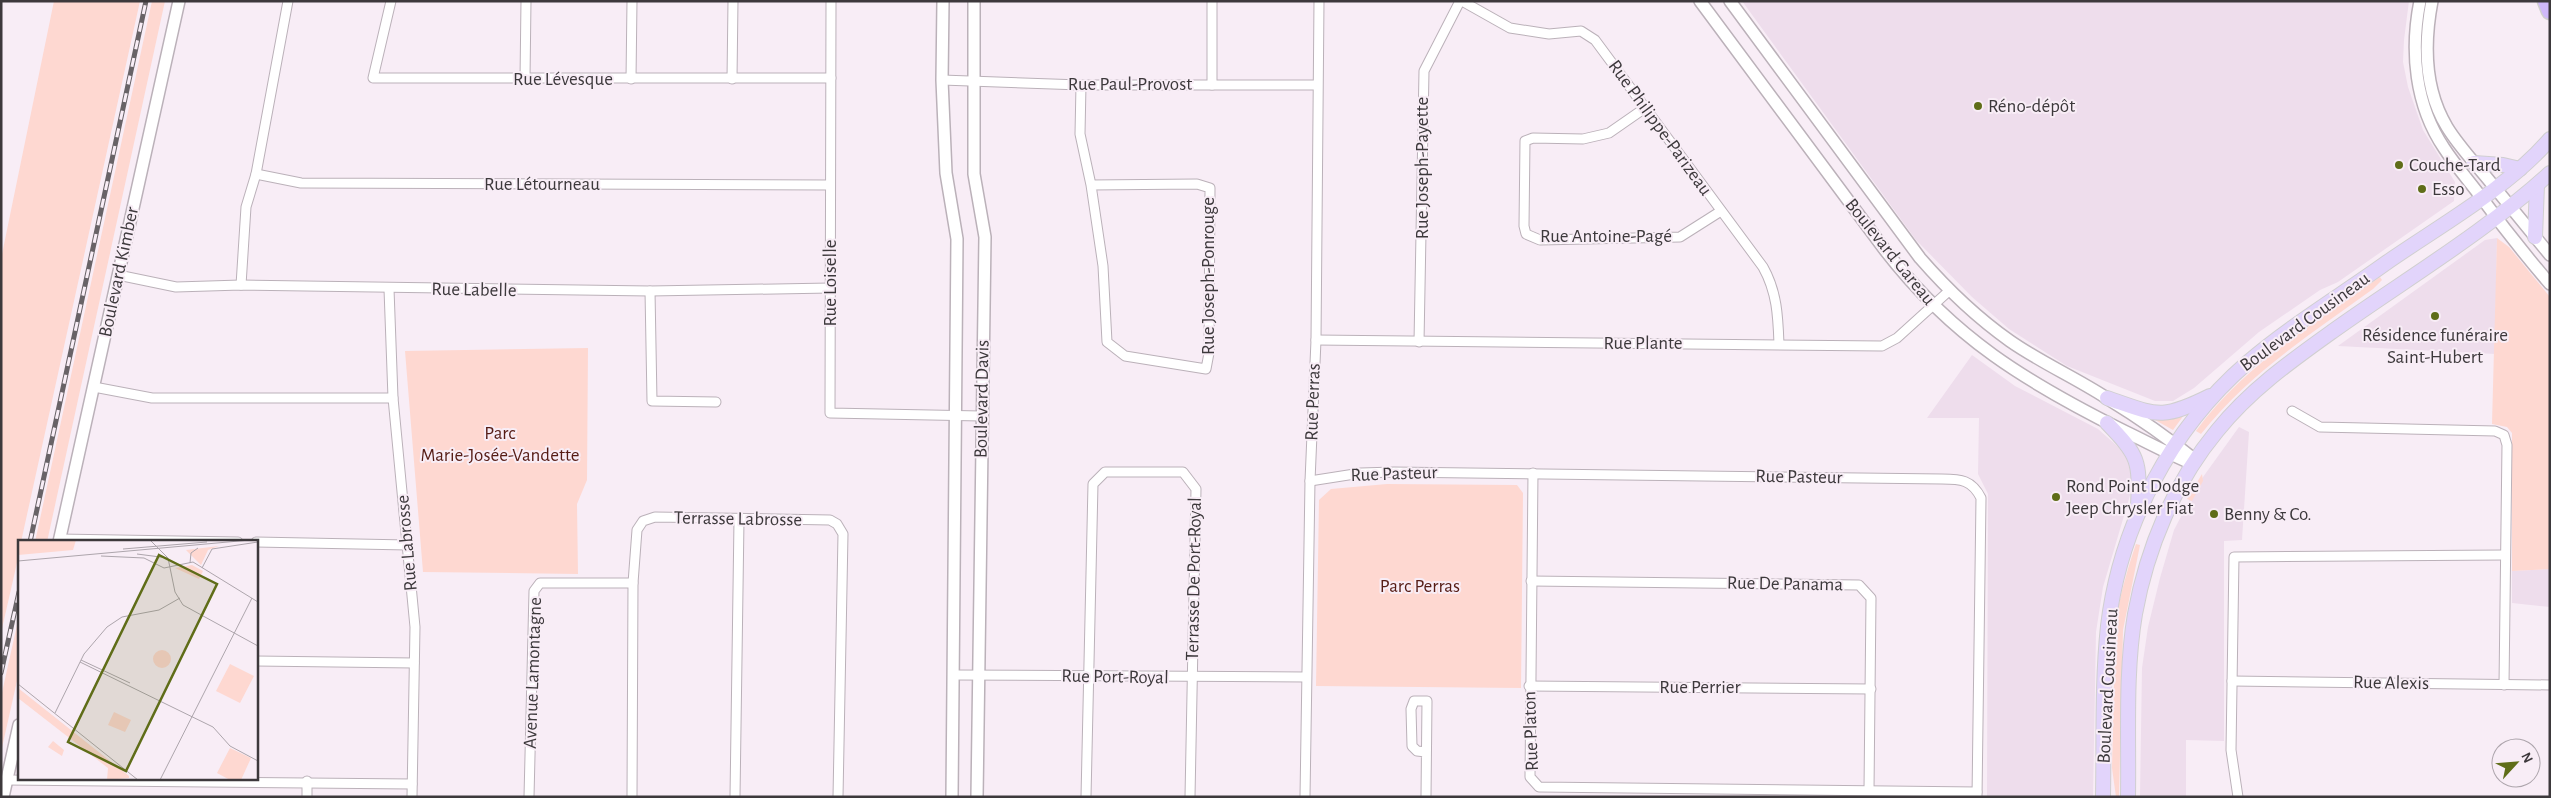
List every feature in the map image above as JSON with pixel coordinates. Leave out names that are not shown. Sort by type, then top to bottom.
[{"type":"highway","points":[[2546,1],[2550,11]]},
{"type":"main road","name":"Boulevard Cousineau","points":[[2103,797],[2108,624],[2123,556],[2138,515],[2172,449],[2215,394],[2270,344],[2495,188],[2520,169],[2550,140]]},
{"type":"main road","points":[[2474,163],[2503,165],[2520,169]]},
{"type":"main road","name":"Boulevard Cousineau","points":[[2128,797],[2131,657],[2137,604],[2156,538],[2171,503],[2194,462],[2227,419],[2275,373],[2496,217],[2550,173]]},
{"type":"main road","points":[[2535,237],[2537,185]]},
{"type":"main road","points":[[2107,398],[2145,411],[2168,414],[2215,394]]},
{"type":"main road","points":[[2107,423],[2128,445],[2136,460],[2140,476],[2138,515]]},
{"type":"street","name":"Boulevard Kimber","points":[[59,540],[179,1]]},
{"type":"street","points":[[241,285],[246,207],[256,174],[288,1]]},
{"type":"street","name":"Rue Lévesque","points":[[391,1],[374,78],[831,78]]},
{"type":"street","points":[[525,79],[526,1]]},
{"type":"street","points":[[631,79],[632,1]]},
{"type":"street","points":[[732,78],[734,1]]},
{"type":"street","name":"Rue Loiselle","points":[[831,1],[829,185],[830,413],[981,416]]},
{"type":"street","name":"Boulevard Davis","points":[[944,1],[942,80],[946,173],[956,239],[952,797]]},
{"type":"street","name":"Boulevard Davis","points":[[974,1],[972,81],[974,174],[985,237],[976,797]]},
{"type":"street","points":[[1212,1],[1212,85]]},
{"type":"street","name":"Rue Philippe-Parizeau","points":[[1461,1],[1510,28],[1549,34],[1582,31],[1596,40],[1772,283],[1777,307],[1780,344]]},
{"type":"street","name":"Rue Joseph-Payette","points":[[1419,342],[1424,70],[1461,1]]},
{"type":"street","name":"Boulevard Gareau","points":[[1700,1],[1890,257],[1933,305],[1958,329],[1996,358],[2107,423],[2172,449]]},
{"type":"street","name":"Boulevard Gareau","points":[[1730,1],[1920,258],[1950,290],[1984,322],[2012,342],[2107,398],[2172,449],[2194,462]]},
{"type":"street","points":[[2420,1],[2415,47],[2417,80],[2424,105],[2440,142],[2496,217],[2550,284]]},
{"type":"street","points":[[2432,1],[2427,49],[2428,71],[2434,95],[2444,121],[2474,163],[2550,254]]},
{"type":"street","name":"Rue Perras","points":[[1305,797],[1310,481],[1316,340],[1317,84],[1320,3]]},
{"type":"street","name":"Rue Paul-Provost","points":[[942,80],[1081,85],[1317,84]]},
{"type":"street","name":"Rue Joseph-Ponrouge","points":[[1081,85],[1080,134],[1091,184],[1103,266],[1107,342],[1125,356],[1206,369],[1209,353],[1210,188],[1196,184],[1091,184]]},
{"type":"street","name":"Rue Antoine-Pagé","points":[[1645,108],[1609,133],[1583,139],[1533,138],[1525,141],[1524,226],[1526,234],[1540,240],[1680,237],[1721,212]]},
{"type":"street","name":"Rue Létourneau","points":[[256,174],[301,183],[829,185]]},
{"type":"street","name":"Rue Labelle","points":[[118,275],[176,287],[241,285],[389,289],[650,291],[830,288]]},
{"type":"street","name":"Rue Labrosse","points":[[389,289],[393,398],[415,627],[412,797]]},
{"type":"street","name":"Rue Plante","points":[[1316,340],[1882,346],[1897,338],[1950,290]]},
{"type":"street","points":[[650,291],[652,401],[716,402]]},
{"type":"street","points":[[94,387],[152,398],[393,398]]},
{"type":"street","points":[[2292,411],[2320,427],[2495,431],[2504,435],[2507,445],[2504,555],[2504,685]]},
{"type":"street","name":"Terrasse De Port-Royal","points":[[1088,677],[1093,484],[1106,472],[1184,472],[1196,489],[1193,678]]},
{"type":"street","name":"Rue Pasteur","points":[[1310,481],[1362,473],[1394,472],[1942,479],[1968,482],[1976,488],[1981,498],[1977,794]]},
{"type":"street","name":"Rue Platon","points":[[1533,473],[1529,686],[1530,777],[1539,787],[1869,790],[1977,794]]},
{"type":"street","name":"Terrasse Labrosse","points":[[632,797],[633,583],[637,530],[643,521],[655,517],[739,520],[830,520],[837,524],[842,534],[838,797]]},
{"type":"street","points":[[735,797],[739,520]]},
{"type":"street","points":[[258,542],[408,545]]},
{"type":"street","points":[[2238,797],[2232,750],[2234,557],[2504,555]]},
{"type":"street","name":"Rue De Panama","points":[[1531,581],[1859,585],[1871,598],[1869,790]]},
{"type":"street","name":"Avenue Lamontagne","points":[[529,797],[534,591],[540,583],[633,583]]},
{"type":"street","points":[[258,662],[414,664]]},
{"type":"street","name":"Rue Port-Royal","points":[[954,675],[1193,678],[1306,676]]},
{"type":"street","points":[[1086,797],[1088,677]]},
{"type":"street","points":[[1190,797],[1193,678]]},
{"type":"street","name":"Rue Alexis","points":[[2232,681],[2550,685]]},
{"type":"street","name":"Rue Perrier","points":[[1529,686],[1871,689]]},
{"type":"street","points":[[1426,752],[1416,751],[1412,746],[1411,709],[1414,701],[1427,700],[1426,797]]},
{"type":"street","points":[[3,797],[18,729]]},
{"type":"street","points":[[6,780],[307,781],[412,784]]},
{"type":"street","points":[[307,781],[307,797]]},
{"type":"shaded area","points":[[1742,1],[2409,1],[2403,62],[2408,87],[2423,130],[2455,182],[2454,201],[2338,282],[2320,290],[2259,332],[2194,388],[2173,401],[2155,401],[2067,366],[2009,329],[1972,297],[1916,240]]},
{"type":"shaded area","points":[[2497,238],[2495,354],[2338,346],[2485,240]]},
{"type":"shaded area","points":[[1972,355],[2015,386],[2098,429],[2124,452],[2132,472],[2131,492],[2103,587],[2096,632],[2093,797],[1987,797],[1988,494],[1978,474],[1979,418],[1927,418]]},
{"type":"shaded area","points":[[2239,427],[2249,432],[2242,540],[2224,541],[2224,741],[2186,740],[2186,797],[2140,797],[2142,668],[2148,627],[2160,578],[2174,530],[2198,484]]},
{"type":"shaded area","points":[[2550,569],[2550,607],[2512,603],[2512,571]]},
{"type":"green space","points":[[54,1],[140,1],[21,540],[18,540],[18,558],[1,633],[1,259]]},
{"type":"green space","points":[[152,1],[165,1],[47,540],[35,540]]},
{"type":"green space","points":[[2497,238],[2509,247],[2550,297],[2550,569],[2512,571],[2512,433],[2507,427],[2492,424]]},
{"type":"green space","points":[[2380,277],[2382,280],[2373,289],[2260,373],[2220,412],[2201,434],[2196,431],[2215,407],[2258,366],[2305,329]]},
{"type":"green space","name":"Parc Marie-Josée-Vandette","points":[[588,348],[587,480],[577,504],[578,574],[423,572],[405,351]]},
{"type":"green space","points":[[2184,415],[2173,430],[2155,420],[2157,418],[2169,420]]},
{"type":"green space","points":[[2202,474],[2203,481],[2192,501],[2187,499]]},
{"type":"green space","name":"Parc Perras","points":[[1387,484],[1517,485],[1523,493],[1521,688],[1316,686],[1319,500],[1331,489]]},
{"type":"green space","points":[[2136,544],[2140,545],[2123,630],[2119,797],[2116,797],[2112,768],[2115,640],[2117,640],[2116,620],[2122,591]]},
{"type":"green space","points":[[18,620],[18,676],[1,752],[1,697]]},
{"type":"railway","points":[[30,540],[146,1]]},
{"type":"railway","points":[[1,673],[18,596]]},
{"type":"place","name":"Réno-dépôt","points":[[1978,106]]},
{"type":"place","name":"Couche-Tard","points":[[2399,165]]},
{"type":"place","name":"Esso","points":[[2422,189]]},
{"type":"place","name":"Résidence funéraire Saint-Hubert","points":[[2435,316]]},
{"type":"place","name":"Rond Point Dodge Jeep Chrysler Fiat","points":[[2056,497]]},
{"type":"place","name":"Benny & Co.","points":[[2214,514]]}]
